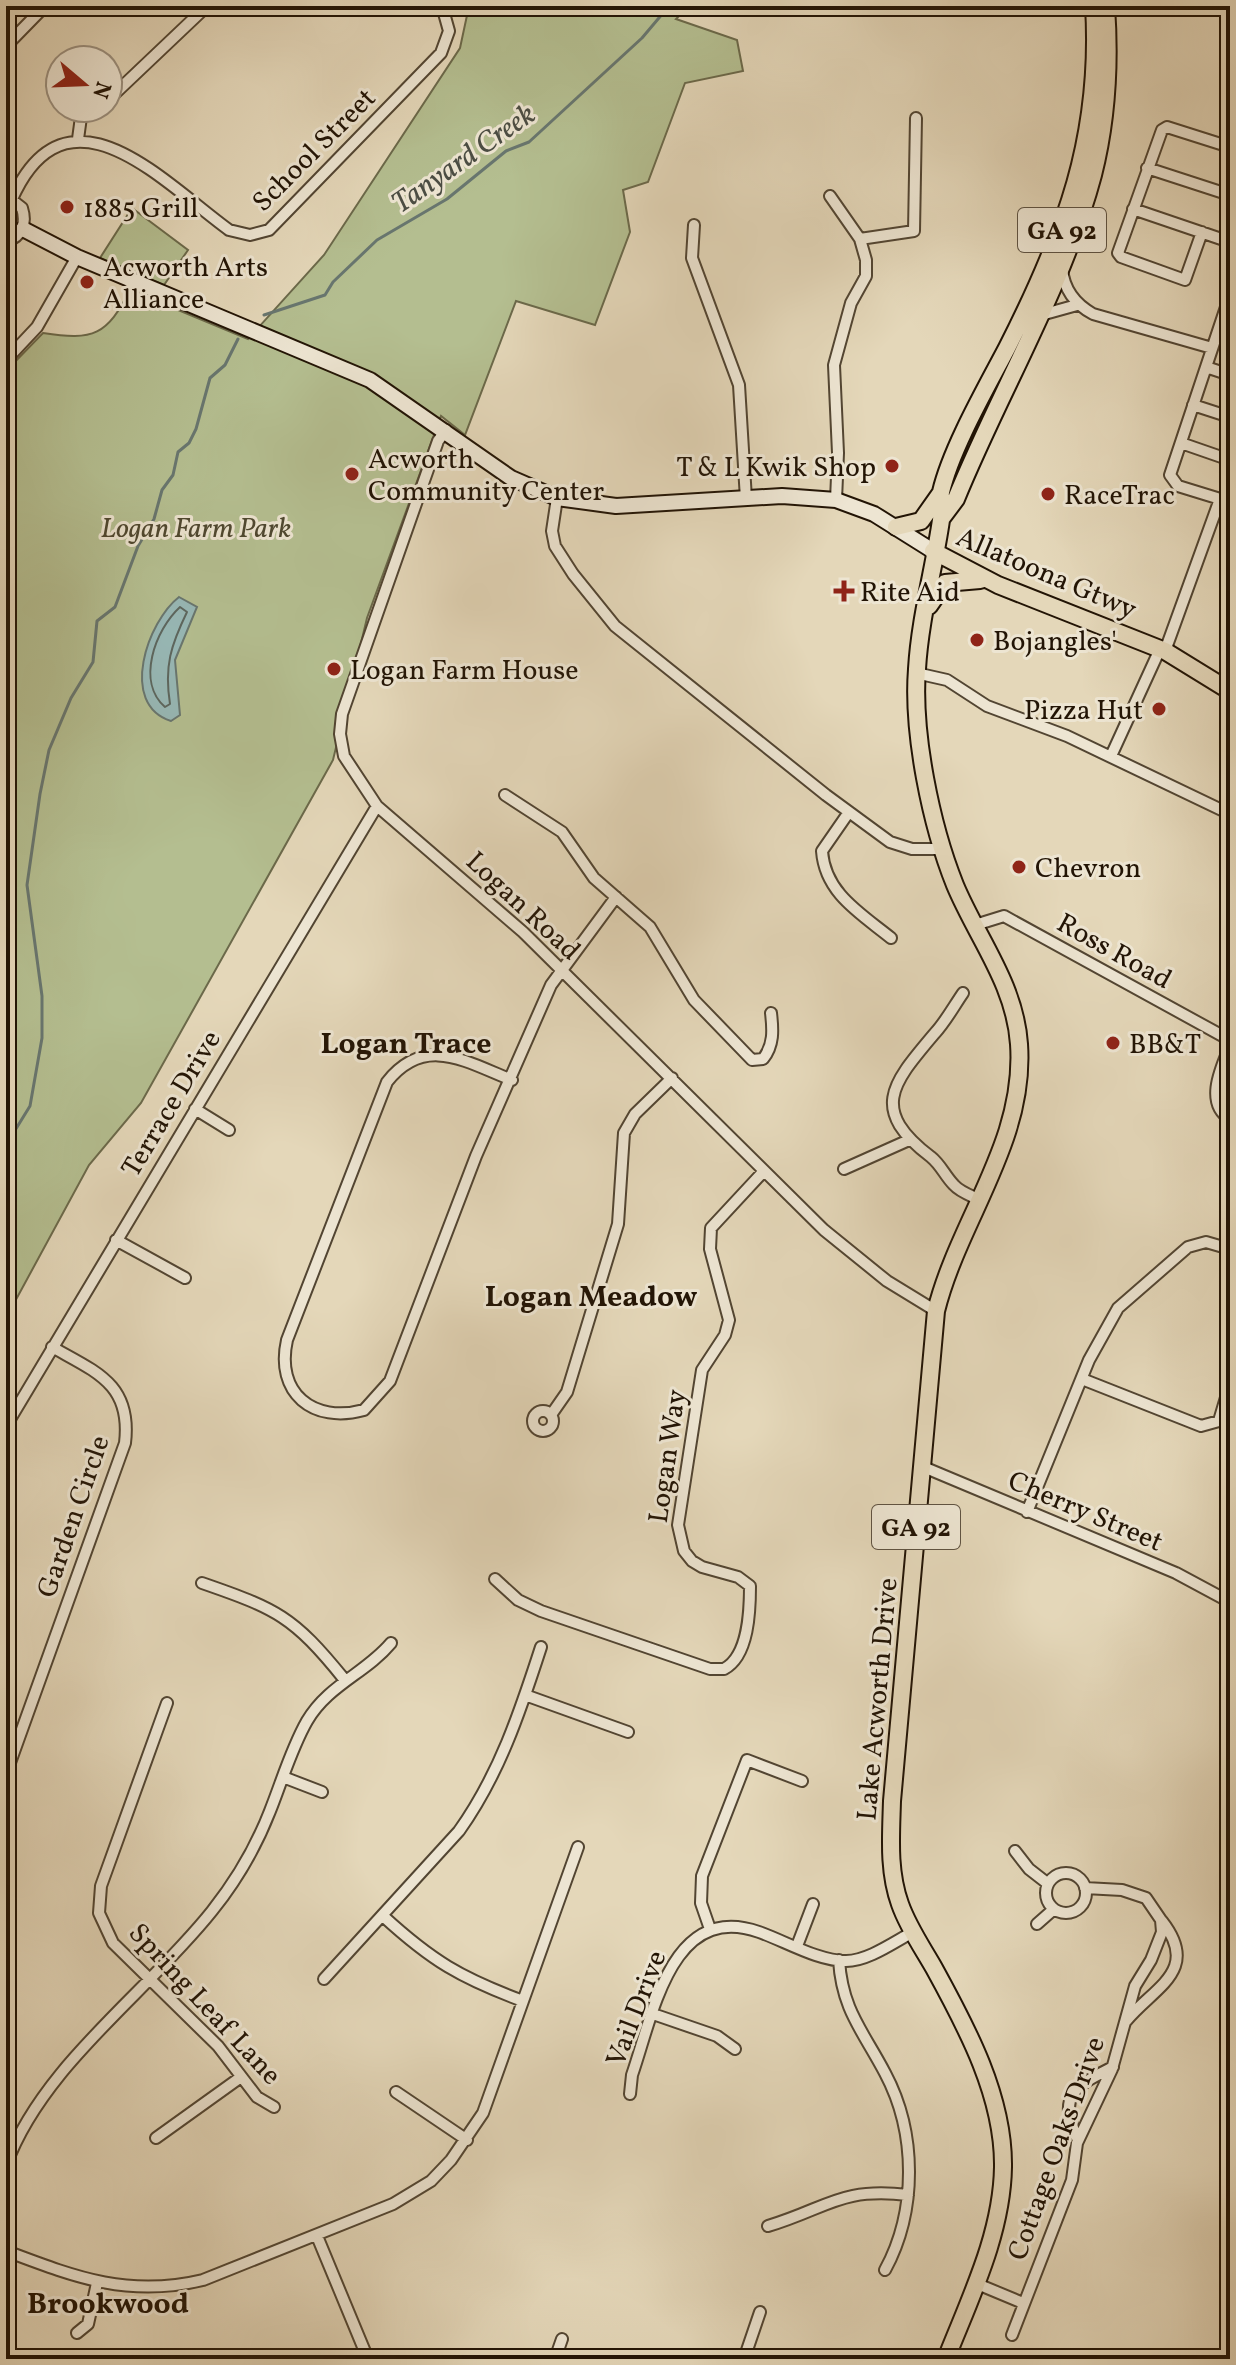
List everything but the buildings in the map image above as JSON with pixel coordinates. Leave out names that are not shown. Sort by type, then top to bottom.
[{"type":"main road","name":"Lake Acworth Drive","points":[[946,2359],[975,2283],[1000,2201],[1003,2165],[999,2124],[975,2049],[913,1932],[895,1888],[891,1837],[936,1311],[949,1268],[1013,1115],[1019,1045],[1015,1012],[1005,986],[956,886],[943,849],[925,764],[916,673],[933,551],[941,519],[941,493],[968,426],[1050,260],[1069,210],[1086,147],[1094,92],[1094,6]]},
{"type":"main road","name":"Lake Acworth Drive","points":[[941,519],[956,499],[1063,259],[1093,174],[1108,71],[1106,6]]},
{"type":"main road","points":[[896,527],[921,521],[941,493]]},
{"type":"main road","name":"Allatoona Gtwy","points":[[933,551],[991,582],[1162,650],[1230,691]]},
{"type":"main road","points":[[923,619],[945,583],[971,579],[991,582]]},
{"type":"street","points":[[6,46],[45,6]]},
{"type":"street","points":[[124,85],[207,6]]},
{"type":"street","name":"School Street","points":[[78,139],[102,142],[123,153],[229,230],[246,235],[262,233],[280,223],[441,53],[449,31],[442,6]]},
{"type":"street","points":[[860,239],[914,231],[916,118]]},
{"type":"street","points":[[6,242],[23,229],[22,208],[9,198],[44,153],[78,139],[80,124]]},
{"type":"street","points":[[1202,232],[1185,280],[1121,257],[1118,253],[1162,130],[1167,127],[1230,147]]},
{"type":"street","points":[[1147,168],[1230,195]]},
{"type":"street","points":[[830,196],[860,239],[866,260],[866,276],[851,303],[834,365],[838,453],[836,500]]},
{"type":"street","points":[[1133,209],[1230,242]]},
{"type":"street","points":[[694,225],[692,258],[739,385],[746,499]]},
{"type":"street","name":"Allatoona Gtwy","points":[[23,229],[77,257],[349,370],[406,402],[511,478],[557,498],[616,506],[794,496],[836,500],[874,514],[933,551]]},
{"type":"street","points":[[6,360],[37,327],[77,257]]},
{"type":"street","points":[[1063,259],[1063,280],[1077,305],[1093,314],[1212,348]]},
{"type":"street","points":[[1111,756],[1162,650],[1225,500],[1178,486],[1170,475],[1212,348],[1224,330],[1230,295]]},
{"type":"street","points":[[1036,319],[1049,311],[1077,305]]},
{"type":"street","points":[[1206,367],[1230,375]]},
{"type":"street","points":[[1193,405],[1230,417]]},
{"type":"street","name":"Logan Road","points":[[446,430],[438,441],[342,714],[340,734],[344,756],[377,806],[523,932],[559,971],[846,1250],[887,1281],[936,1311]]},
{"type":"street","points":[[1181,443],[1230,460]]},
{"type":"street","points":[[557,498],[552,531],[555,546],[615,626],[849,812],[901,847],[943,849]]},
{"type":"street","points":[[916,673],[947,680],[987,706],[1111,756],[1230,814]]},
{"type":"street","points":[[505,795],[562,832],[594,878],[650,927],[684,985],[712,1022],[752,1060],[763,1059],[770,1047],[773,1035],[771,1013]]},
{"type":"street","name":"Terrace Drive","points":[[6,1426],[377,806]]},
{"type":"street","points":[[849,812],[822,851],[823,865],[831,886],[891,938]]},
{"type":"street","points":[[512,1080],[434,1054],[409,1061],[387,1082],[287,1340],[285,1376],[304,1403],[334,1414],[364,1410],[390,1381],[476,1156],[512,1080],[559,971],[616,897]]},
{"type":"street","name":"Ross Road","points":[[975,925],[1004,916],[1230,1043]]},
{"type":"street","points":[[963,993],[897,1080],[892,1107],[898,1125],[909,1140],[938,1163],[955,1187],[980,1200]]},
{"type":"street","points":[[1230,1043],[1216,1088],[1217,1105],[1230,1119]]},
{"type":"street","points":[[551,1415],[567,1392],[618,1224],[624,1133],[635,1114],[672,1078]]},
{"type":"street","points":[[195,1109],[229,1130]]},
{"type":"street","points":[[844,1169],[909,1140]]},
{"type":"street","name":"Logan Way","points":[[495,1579],[518,1600],[541,1611],[710,1669],[724,1669],[735,1659],[752,1611],[750,1586],[738,1577],[692,1561],[684,1551],[678,1525],[702,1370],[725,1335],[729,1320],[710,1249],[711,1228],[764,1171]]},
{"type":"street","points":[[116,1240],[185,1278]]},
{"type":"street","points":[[1027,1512],[1110,1320],[1142,1284],[1197,1243],[1214,1243],[1230,1249]]},
{"type":"street","name":"Garden Circle","points":[[6,1774],[125,1443],[127,1430],[124,1407],[112,1385],[52,1347]]},
{"type":"street","points":[[1082,1379],[1201,1426],[1219,1421],[1230,1384]]},
{"type":"street","name":"Cherry Street","points":[[921,1466],[1176,1573],[1230,1602]]},
{"type":"street","points":[[202,1583],[256,1602],[288,1619],[311,1638],[344,1679]]},
{"type":"street","points":[[6,2165],[17,2139],[59,2072],[74,2061],[226,1893],[256,1843],[307,1721],[344,1679],[378,1658],[391,1643]]},
{"type":"street","points":[[324,1979],[383,1916],[476,1807],[502,1758],[541,1647]]},
{"type":"street","points":[[525,1695],[628,1732]]},
{"type":"street","name":"Spring Leaf Lane","points":[[167,1703],[98,1899],[103,1927],[113,1943],[218,2046],[257,2097],[274,2107]]},
{"type":"street","points":[[802,1781],[747,1760],[702,1876],[701,1903],[710,1929],[745,1928],[839,1960],[853,1960],[913,1932]]},
{"type":"street","points":[[283,1777],[322,1792]]},
{"type":"street","points":[[6,2251],[97,2283],[150,2288],[186,2284],[317,2236],[412,2195],[451,2160],[483,2113],[578,1847]]},
{"type":"street","points":[[1015,1851],[1029,1869],[1047,1883]]},
{"type":"street","points":[[1073,1874],[1085,1888],[1084,1901],[1074,1911],[1062,1913],[1054,1909],[1045,1896],[1047,1883],[1056,1875],[1073,1874]]},
{"type":"street","name":"Cottage Oaks Drive","points":[[1085,1888],[1122,1890],[1146,1898],[1173,1936],[1175,1967],[1170,1980],[1124,2022]]},
{"type":"street","points":[[797,1946],[813,1904]]},
{"type":"street","points":[[1037,1924],[1054,1909]]},
{"type":"street","points":[[383,1916],[433,1960],[476,1983],[523,2001]]},
{"type":"street","name":"Cottage Oaks Drive","points":[[1012,2335],[1072,2180],[1078,2140],[1113,2067],[1135,1986],[1158,1945],[1161,1920]]},
{"type":"street","name":"Vail Drive","points":[[630,2094],[632,2075],[653,2014],[679,1953],[710,1929]]},
{"type":"street","points":[[839,1960],[843,1996],[887,2077],[901,2117],[909,2164],[908,2195],[901,2234],[885,2270]]},
{"type":"street","points":[[653,2014],[717,2036],[735,2049]]},
{"type":"street","points":[[1078,2140],[1072,2126],[1071,2099],[1084,2080],[1113,2067]]},
{"type":"street","points":[[156,2138],[241,2077]]},
{"type":"street","points":[[396,2092],[467,2140]]},
{"type":"street","points":[[768,2226],[837,2197],[868,2192],[908,2195]]},
{"type":"street","points":[[317,2236],[368,2359]]},
{"type":"street","points":[[77,2333],[88,2324],[97,2283]]},
{"type":"street","points":[[975,2283],[1023,2303]]},
{"type":"street","points":[[744,2359],[760,2312]]},
{"type":"street","points":[[555,2359],[562,2339]]},
{"type":"green space","name":"Logan Farm Park","points":[[469,6],[689,6],[676,19],[737,40],[743,71],[685,83],[648,182],[623,190],[630,232],[595,325],[516,301],[465,435],[441,416],[367,618],[333,760],[141,1103],[89,1165],[6,1318],[6,371],[43,333],[75,336],[97,331],[114,317],[130,290],[248,339],[324,255],[460,48]]},
{"type":"green space","points":[[132,208],[188,250],[164,285],[100,258]]},
{"type":"water","points":[[179,597],[197,607],[175,660],[180,715],[171,721],[155,712],[146,698],[142,681],[149,642],[157,624]]},
{"type":"waterway","name":"Tanyard Creek","points":[[264,315],[325,295],[333,282],[377,240],[447,199],[506,151],[529,142],[642,38],[669,6]]},
{"type":"waterway","name":"Tanyard Creek","points":[[6,1145],[30,1106],[42,1038],[42,996],[27,885],[49,750],[71,698],[93,662],[97,621],[115,607],[138,546],[154,519],[162,490],[173,475],[178,452],[189,443],[196,429],[210,378],[225,365],[238,339]]},
{"type":"place","name":"1885 Grill","points":[[67,207]]},
{"type":"place","name":"Acworth Arts Alliance","points":[[87,282]]},
{"type":"place","name":"T & L Kwik Shop","points":[[892,466]]},
{"type":"place","name":"Acworth Community Center","points":[[352,474]]},
{"type":"place","name":"RaceTrac","points":[[1048,494]]},
{"type":"place","name":"Rite Aid","points":[[844,591]]},
{"type":"place","name":"Bojangles'","points":[[977,640]]},
{"type":"place","name":"Logan Farm House","points":[[334,669]]},
{"type":"place","name":"Pizza Hut","points":[[1159,709]]},
{"type":"place","name":"Chevron","points":[[1019,867]]},
{"type":"place","name":"BB&T","points":[[1113,1043]]},
{"type":"district","name":"Logan Trace","points":[[406,1043]]},
{"type":"district","name":"Logan Meadow","points":[[591,1296]]},
{"type":"district","name":"Brookwood","points":[[108,2303]]}]
